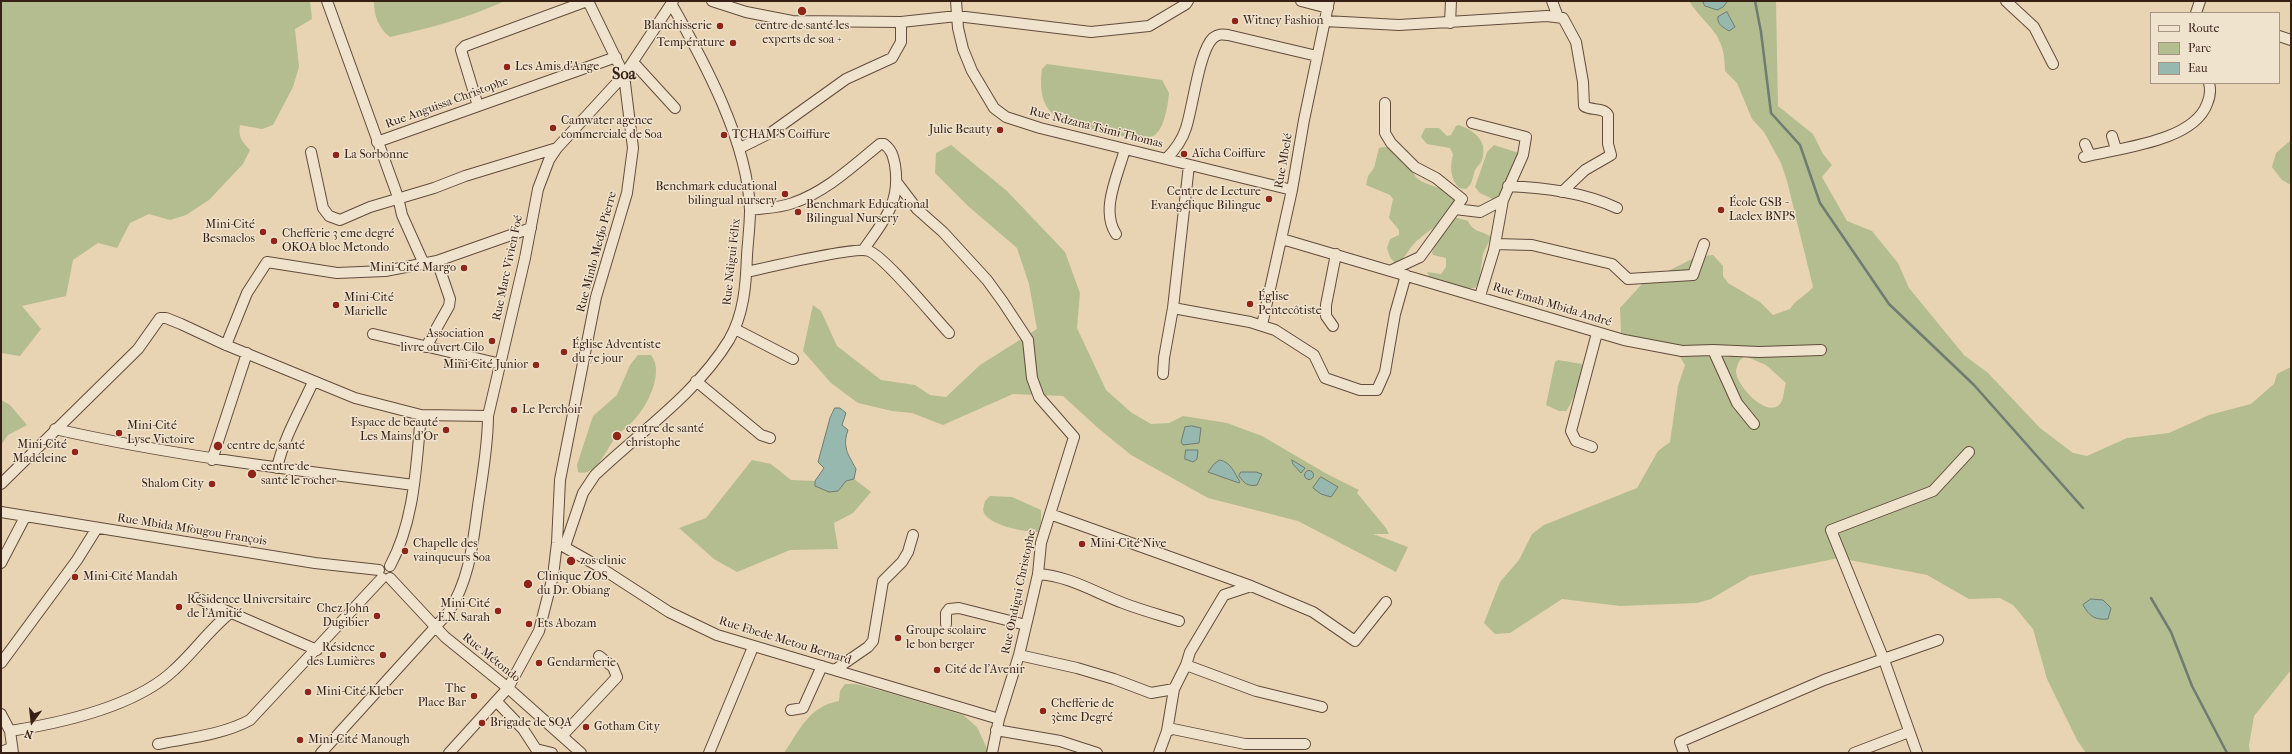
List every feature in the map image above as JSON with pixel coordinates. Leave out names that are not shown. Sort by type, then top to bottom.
[{"type":"street","points":[[327,1],[398,197],[402,215],[424,264]]},
{"type":"street","points":[[478,106],[461,50],[466,46],[587,1]]},
{"type":"street","name":"Rue Minlo Medjo Pierre","points":[[449,753],[508,688],[538,631],[561,544],[560,480],[593,311],[627,193],[632,148],[624,75],[587,1]]},
{"type":"street","points":[[712,1],[746,12],[792,21],[901,22],[957,16],[1091,32],[1149,26],[1186,4],[1188,1]]},
{"type":"street","name":"Rue Ndzana Tsimi Thomas","points":[[956,1],[958,28],[963,49],[972,70],[994,108],[1006,117],[1022,124],[1292,190]]},
{"type":"street","points":[[1301,1],[1328,4]]},
{"type":"street","points":[[1450,23],[1451,1]]},
{"type":"street","points":[[1552,1],[1558,16]]},
{"type":"street","points":[[2006,1],[2034,26],[2053,64]]},
{"type":"street","points":[[2198,12],[2200,1]]},
{"type":"street","name":"Rue Marc Vivien Foé","points":[[321,753],[435,628],[454,604],[467,576],[488,442],[488,416],[531,228],[538,188],[549,160],[557,148],[624,75],[673,3]]},
{"type":"street","name":"Rue Ndigui Félix","points":[[561,544],[584,493],[595,475],[708,369],[735,329],[743,304],[747,272],[750,210],[740,148],[714,88],[673,3]]},
{"type":"street","name":"Rue Mbelé","points":[[1262,325],[1282,239],[1304,120],[1328,4]]},
{"type":"street","points":[[1325,21],[1377,24],[1450,23],[1558,16],[1564,18],[1576,42],[1583,82],[1584,106],[1594,110],[1603,110],[1608,115],[1608,144],[1610,155],[1585,170],[1562,192]]},
{"type":"street","points":[[740,148],[772,132],[846,79],[892,58],[901,42],[901,22]]},
{"type":"street","points":[[1166,159],[1181,142],[1186,130],[1195,98],[1201,60],[1213,38],[1220,34],[1228,35],[1317,56]]},
{"type":"street","points":[[2280,36],[2291,40]]},
{"type":"street","name":"Rue Anguissa Christophe","points":[[377,142],[616,57]]},
{"type":"street","points":[[633,62],[675,108]]},
{"type":"street","points":[[2085,144],[2087,156],[2171,135],[2191,125],[2206,108],[2210,96],[2209,84]]},
{"type":"street","points":[[1385,103],[1384,118],[1388,138],[1415,168],[1436,178],[1462,199],[1420,257],[1392,270]]},
{"type":"street","points":[[1472,123],[1526,137],[1523,155],[1503,200],[1495,244],[1480,296]]},
{"type":"street","points":[[2112,136],[2116,149]]},
{"type":"street","points":[[750,210],[793,203],[834,181],[880,144],[887,146],[894,157],[898,184],[889,212],[864,249]]},
{"type":"street","points":[[311,152],[323,208],[328,216],[340,220],[398,197],[434,188],[465,176],[557,148]]},
{"type":"street","points":[[1116,234],[1110,222],[1109,207],[1125,149]]},
{"type":"street","points":[[1163,374],[1164,358],[1173,308],[1189,165]]},
{"type":"street","name":"Rue Ondigui Christophe","points":[[898,184],[913,204],[943,232],[986,280],[1003,302],[1028,340],[1032,378],[1039,397],[1074,437],[1041,543],[1038,574],[1019,655],[996,730],[992,753]]},
{"type":"street","points":[[1508,186],[1562,192],[1617,208]]},
{"type":"street","points":[[1455,209],[1480,212],[1503,200]]},
{"type":"street","points":[[226,345],[247,293],[267,262],[337,273],[385,271],[437,261],[531,228]]},
{"type":"street","name":"Rue Emah Mbida André","points":[[1282,239],[1480,296],[1597,333],[1682,351],[1713,350],[1760,352],[1821,350]]},
{"type":"street","points":[[1495,244],[1532,245],[1612,264],[1628,279],[1693,275],[1704,244]]},
{"type":"street","points":[[747,272],[790,262],[864,249],[875,254],[949,333]]},
{"type":"street","points":[[1333,326],[1326,316],[1326,305],[1336,254]]},
{"type":"street","points":[[426,347],[449,306],[450,299],[437,261]]},
{"type":"street","points":[[1173,308],[1234,318],[1262,325],[1280,333],[1312,353],[1316,358],[1325,378],[1360,390],[1377,390],[1385,372],[1394,314],[1406,275]]},
{"type":"street","points":[[1,484],[55,429],[138,349],[160,318],[166,318],[181,324],[226,345],[355,398],[421,415],[488,416]]},
{"type":"street","points":[[735,329],[793,359]]},
{"type":"street","points":[[1592,447],[1576,442],[1571,431],[1597,333]]},
{"type":"street","points":[[373,334],[501,364]]},
{"type":"street","points":[[1713,350],[1737,403],[1754,424]]},
{"type":"street","points":[[212,460],[247,353]]},
{"type":"street","points":[[696,381],[761,435],[770,438]]},
{"type":"street","points":[[276,468],[288,433],[313,382]]},
{"type":"street","points":[[158,744],[210,734],[239,726],[250,720],[317,650],[383,576],[382,566],[390,566],[406,525],[414,485],[421,415]]},
{"type":"street","points":[[55,429],[132,446],[212,460],[414,485]]},
{"type":"street","points":[[1917,753],[1884,660],[1832,530],[1933,492],[1969,452]]},
{"type":"street","name":"Rue Mbida Mfougou François","points":[[1,512],[315,563],[383,576]]},
{"type":"street","points":[[1050,514],[1251,586],[1313,612],[1356,641],[1386,602]]},
{"type":"street","points":[[1,563],[25,517]]},
{"type":"street","points":[[1,663],[77,560],[97,528]]},
{"type":"street","points":[[836,669],[868,647],[873,641],[883,581],[902,562],[908,552],[913,535]]},
{"type":"street","name":"Rue Ebede Metou Bernard","points":[[561,544],[669,612],[717,635],[754,647],[836,669],[999,719]]},
{"type":"street","points":[[1038,574],[1056,576],[1072,581],[1122,602],[1179,620]]},
{"type":"street","name":"Rue Métondo","points":[[383,576],[435,628],[508,688],[582,753]]},
{"type":"street","points":[[1159,753],[1167,731],[1174,689],[1186,665],[1190,652],[1224,595],[1251,586]]},
{"type":"street","points":[[197,598],[317,650]]},
{"type":"street","points":[[946,624],[946,613],[949,608],[959,608],[1026,625]]},
{"type":"street","points":[[10,731],[95,711],[142,692],[175,670],[218,623],[230,613]]},
{"type":"street","points":[[1684,753],[1680,742],[1824,680],[1938,640]]},
{"type":"street","points":[[709,753],[754,647]]},
{"type":"street","points":[[1019,655],[1077,668],[1114,679],[1151,693],[1174,689]]},
{"type":"street","points":[[562,736],[618,677],[613,667],[599,656]]},
{"type":"street","points":[[1186,665],[1256,691],[1322,707]]},
{"type":"street","points":[[791,710],[803,708],[822,666]]},
{"type":"street","points":[[496,702],[523,729],[536,749],[552,753]]},
{"type":"street","points":[[1,714],[10,731],[12,750],[1,752]]},
{"type":"street","points":[[1167,731],[1173,729],[1245,744],[1306,744]]},
{"type":"street","points":[[996,730],[1060,741],[1097,753]]},
{"type":"street","points":[[1854,753],[1909,732]]},
{"type":"green space","points":[[1,1],[310,1],[312,19],[295,29],[299,67],[293,87],[273,125],[262,129],[240,125],[241,139],[250,150],[243,164],[209,200],[186,215],[170,220],[149,214],[130,223],[117,248],[98,243],[73,260],[66,296],[22,306],[41,329],[20,356],[1,353]]},
{"type":"green space","points":[[374,1],[505,1],[477,13],[449,22],[390,37],[382,30],[378,21]]},
{"type":"green space","points":[[1689,1],[1776,1],[1778,106],[1813,134],[1823,154],[1832,165],[1822,177],[1847,221],[1872,231],[1898,263],[1909,288],[1964,355],[1988,373],[2040,428],[2073,453],[2087,456],[2127,438],[2169,433],[2209,415],[2251,404],[2274,384],[2277,374],[2291,367],[2291,670],[2254,716],[2249,745],[2250,753],[2086,753],[2077,740],[2047,679],[2033,629],[2013,605],[2000,598],[1969,599],[1927,575],[1839,558],[1750,576],[1711,599],[1697,603],[1620,606],[1562,599],[1510,633],[1495,634],[1484,623],[1500,582],[1519,560],[1532,534],[1544,525],[1637,488],[1658,451],[1670,442],[1678,386],[1685,365],[1674,347],[1621,333],[1620,308],[1642,284],[1696,257],[1713,255],[1723,266],[1723,276],[1728,283],[1760,302],[1773,315],[1790,309],[1813,287],[1787,181],[1781,163],[1764,132],[1752,119],[1737,83],[1725,71],[1722,47],[1719,39]],"holes":[[[1745,356],[1766,365],[1786,383],[1781,402],[1774,408],[1761,404],[1754,399],[1741,385],[1736,372],[1739,361]]]},
{"type":"green space","points":[[1047,64],[1162,80],[1169,93],[1166,115],[1162,126],[1156,134],[1148,137],[1121,136],[1104,133],[1061,119],[1053,114],[1043,99],[1041,81],[1042,69]]},
{"type":"green space","points":[[1459,125],[1475,134],[1482,142],[1483,147],[1482,160],[1475,170],[1471,183],[1466,189],[1459,188],[1452,176],[1451,163],[1453,154],[1450,148],[1427,144],[1421,137],[1425,128],[1439,128],[1447,136],[1451,135],[1456,126]]},
{"type":"green space","points":[[2291,140],[2291,185],[2282,180],[2272,167],[2276,153]]},
{"type":"green space","points":[[951,145],[1007,191],[1065,252],[1080,293],[1077,328],[1106,390],[1132,413],[1151,424],[1169,423],[1183,416],[1227,423],[1262,436],[1327,474],[1359,490],[1357,493],[1386,528],[1389,534],[1373,534],[1408,547],[1396,572],[1298,521],[1208,498],[1131,455],[1098,428],[1063,396],[1013,394],[943,425],[912,413],[892,411],[858,403],[831,383],[803,351],[813,305],[821,311],[837,346],[881,380],[915,385],[930,395],[946,397],[980,365],[1037,329],[1029,284],[1017,248],[968,206],[935,173],[936,153]]},
{"type":"green space","points":[[1494,145],[1519,153],[1499,202],[1480,193],[1475,187],[1487,152]]},
{"type":"green space","points":[[1384,147],[1407,150],[1415,176],[1418,179],[1422,182],[1442,189],[1455,198],[1450,213],[1446,218],[1416,242],[1397,266],[1390,257],[1387,248],[1390,239],[1399,235],[1399,230],[1389,218],[1393,199],[1390,195],[1366,185],[1368,176],[1374,168],[1379,148]]},
{"type":"green space","points":[[1454,217],[1468,221],[1472,228],[1491,237],[1483,254],[1479,282],[1475,288],[1461,288],[1430,278],[1427,272],[1441,274],[1446,267],[1446,258],[1433,255],[1432,252],[1444,227]]},
{"type":"green space","points":[[638,355],[651,355],[655,362],[655,380],[649,398],[638,415],[617,436],[600,462],[590,471],[584,473],[578,472],[577,465],[593,416],[617,395],[630,365]]},
{"type":"green space","points":[[1558,360],[1582,364],[1577,388],[1572,402],[1566,411],[1559,411],[1546,405],[1555,362]]},
{"type":"green space","points":[[1,400],[10,405],[27,425],[8,435],[1,445]]},
{"type":"green space","points":[[752,460],[771,464],[791,480],[815,481],[816,486],[838,491],[846,481],[854,479],[871,492],[853,513],[834,523],[838,549],[790,550],[737,572],[714,559],[679,528],[706,518]]},
{"type":"green space","points":[[990,496],[1012,497],[1041,510],[1041,523],[1038,532],[1006,527],[991,520],[985,515],[983,510],[985,501]]},
{"type":"green space","points":[[845,684],[856,684],[963,715],[977,727],[989,753],[784,753],[800,728],[812,714],[820,708],[839,701],[840,691]]},
{"type":"water","points":[[1703,1],[1727,2],[1723,7],[1717,10],[1705,6]]},
{"type":"water","points":[[1727,12],[1735,27],[1729,31],[1718,22],[1718,17]]},
{"type":"water","points":[[835,408],[840,408],[846,413],[842,425],[848,430],[846,436],[846,446],[848,455],[856,469],[854,479],[846,481],[838,491],[829,492],[815,486],[815,481],[824,468],[818,462],[830,418]]},
{"type":"water","points":[[1192,426],[1201,428],[1199,443],[1183,445],[1181,442],[1185,427]]},
{"type":"water","points":[[1186,450],[1198,450],[1197,459],[1193,462],[1185,459]]},
{"type":"water","points":[[1220,460],[1224,461],[1230,466],[1240,482],[1239,483],[1208,472],[1214,464]]},
{"type":"water","points":[[1292,460],[1305,468],[1301,473],[1293,464]]},
{"type":"water","points":[[1309,470],[1314,475],[1309,480],[1304,475]]},
{"type":"water","points":[[1241,472],[1256,472],[1262,474],[1257,485],[1251,485],[1246,484],[1239,476]]},
{"type":"water","points":[[1321,477],[1338,487],[1331,497],[1321,494],[1313,488]]},
{"type":"water","points":[[2091,599],[2103,600],[2111,608],[2108,619],[2093,617],[2088,612],[2083,605]]},
{"type":"waterway","points":[[1755,1],[1761,32],[1771,113],[1800,145],[1820,203],[1889,304],[1974,385],[2083,508]]},
{"type":"waterway","points":[[2151,598],[2171,632],[2192,686],[2227,753]]},
{"type":"place","name":"centre de santé les experts de soa +","points":[[802,11]]},
{"type":"place","name":"Witney Fashion","points":[[1235,21]]},
{"type":"place","name":"Blanchisserie","points":[[720,26]]},
{"type":"place","name":"Température","points":[[733,43]]},
{"type":"place","name":"Les Amis d'Ange","points":[[507,67]]},
{"type":"place","name":"Camwater agence commerciale de Soa","points":[[553,128]]},
{"type":"place","name":"Julie Beauty","points":[[1000,130]]},
{"type":"place","name":"TCHAM'S Coiffure","points":[[724,135]]},
{"type":"place","name":"Aïcha Coiffure","points":[[1184,154]]},
{"type":"place","name":"La Sorbonne","points":[[336,155]]},
{"type":"place","name":"Benchmark educational bilingual nursery","points":[[785,194]]},
{"type":"place","name":"Centre de Lecture Evangélique Bilingue","points":[[1269,199]]},
{"type":"place","name":"École GSB - Laclex BNPS","points":[[1721,210]]},
{"type":"place","name":"Benchmark Educational Bilingual Nursery","points":[[798,212]]},
{"type":"place","name":"Mini-Cité Besmaclos","points":[[263,232]]},
{"type":"place","name":"Chefferie 3 eme degré OKOA bloc Metondo","points":[[274,241]]},
{"type":"place","name":"Mini-Cité Margo","points":[[464,268]]},
{"type":"place","name":"Église Pentecôtiste","points":[[1250,304]]},
{"type":"place","name":"Mini-Cité Marielle","points":[[336,305]]},
{"type":"place","name":"Association livre ouvert Cilo","points":[[492,341]]},
{"type":"place","name":"Église Adventiste du 7e jour","points":[[564,352]]},
{"type":"place","name":"Mini-Cité Junior","points":[[536,365]]},
{"type":"place","name":"Le Perchoir","points":[[514,410]]},
{"type":"place","name":"Espace de beauté Les Mains d'Or","points":[[446,430]]},
{"type":"place","name":"Mini-Cité Lyse Victoire","points":[[119,433]]},
{"type":"place","name":"centre de santé christophe","points":[[617,436]]},
{"type":"place","name":"centre de santé","points":[[218,446]]},
{"type":"place","name":"Mini-Cité Madeleine","points":[[75,452]]},
{"type":"place","name":"centre de santé le rocher","points":[[252,474]]},
{"type":"place","name":"Shalom City","points":[[212,484]]},
{"type":"place","name":"Mini-Cité Nive","points":[[1082,544]]},
{"type":"place","name":"Chapelle des vainqueurs Soa","points":[[405,551]]},
{"type":"place","name":"zos clinic","points":[[571,561]]},
{"type":"place","name":"Mini-Cité Mandah","points":[[75,577]]},
{"type":"place","name":"Clinique ZOS du Dr. Obiang","points":[[528,584]]},
{"type":"place","name":"Résidence Universitaire de l'Amitié","points":[[179,607]]},
{"type":"place","name":"Mini-Cité E.N. Sarah","points":[[498,611]]},
{"type":"place","name":"Chez John Dugibier","points":[[377,616]]},
{"type":"place","name":"Ets Abozam","points":[[529,624]]},
{"type":"place","name":"Groupe scolaire le bon berger","points":[[898,638]]},
{"type":"place","name":"Résidence des Lumières","points":[[383,655]]},
{"type":"place","name":"Gendarmerie","points":[[539,663]]},
{"type":"place","name":"Cité de l'Avenir","points":[[937,670]]},
{"type":"place","name":"Mini-Cité Kleber","points":[[308,692]]},
{"type":"place","name":"The Place Bar","points":[[474,696]]},
{"type":"place","name":"Chefferie de 3ème Degré","points":[[1043,711]]},
{"type":"place","name":"Brigade de SOA","points":[[482,723]]},
{"type":"place","name":"Gotham City","points":[[586,727]]},
{"type":"place","name":"Mini-Cité Manough","points":[[300,740]]},
{"type":"district","name":"Soa","points":[[624,75]]}]
